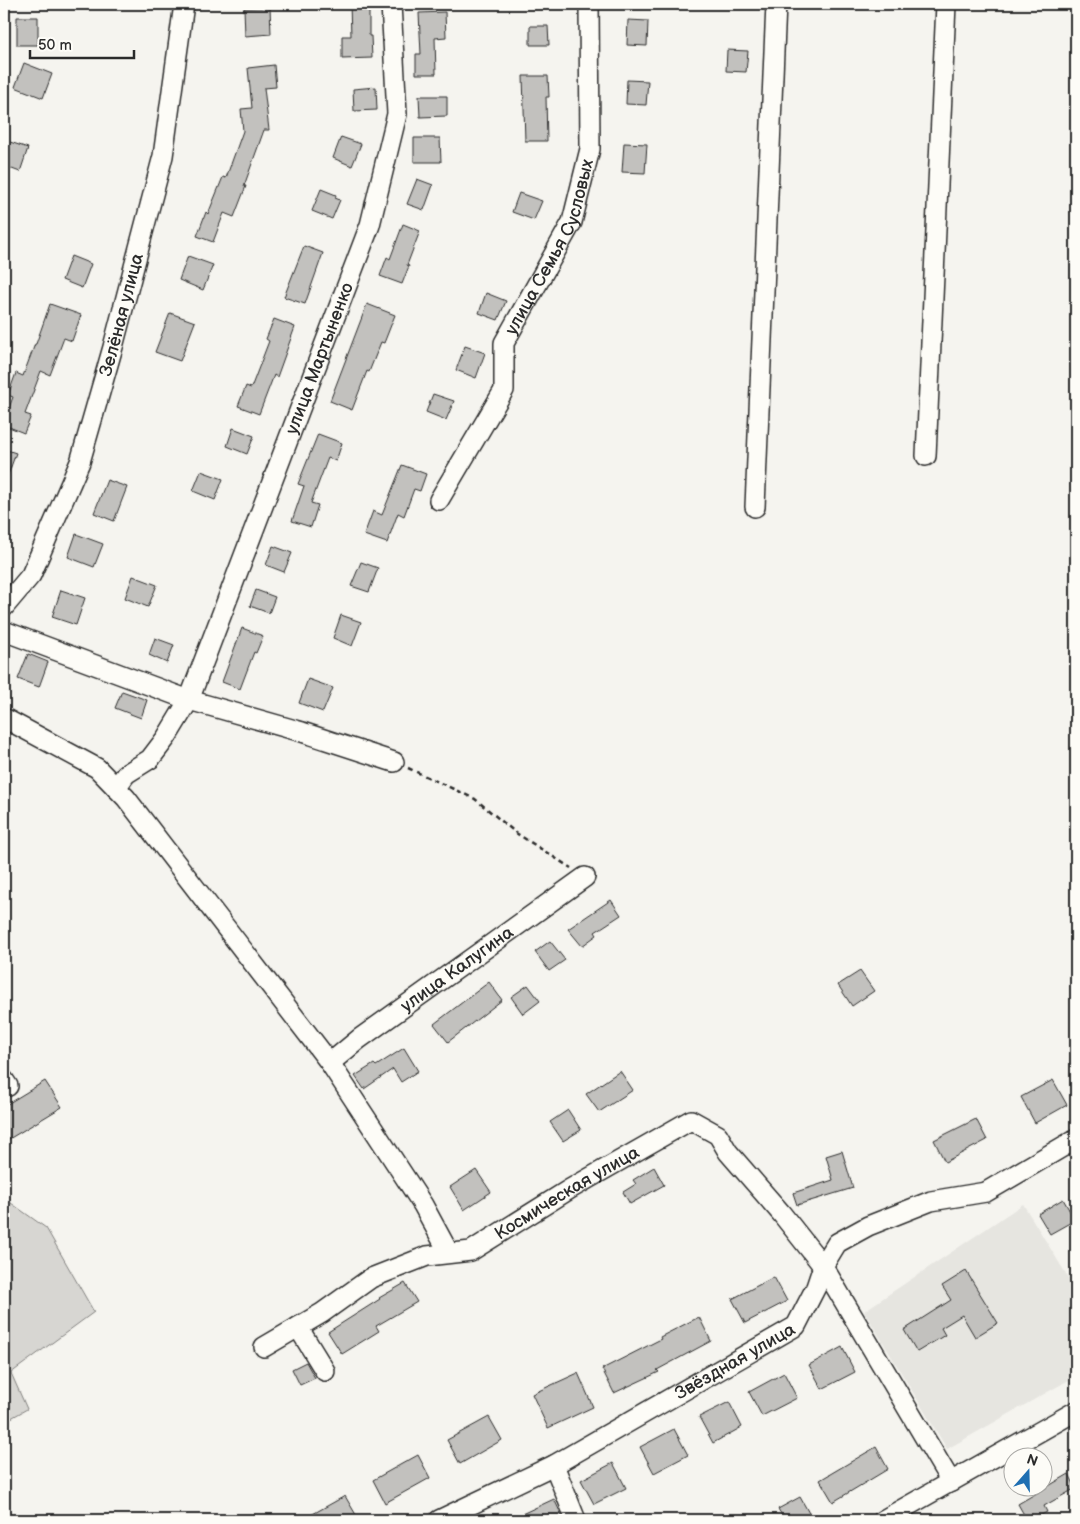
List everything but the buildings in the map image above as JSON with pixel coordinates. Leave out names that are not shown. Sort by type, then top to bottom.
[{"type":"street","name":"Зелёная улица","points":[[4,607],[31,575],[80,462],[113,347],[163,156],[184,4]]},
{"type":"street","name":"улица Мартыненко","points":[[116,788],[126,774],[150,759],[166,738],[189,700],[370,225],[397,114],[392,4]]},
{"type":"street","name":"улица Семья Сусловых","points":[[439,500],[504,390],[504,343],[572,222],[590,149],[589,4]]},
{"type":"street","points":[[755,507],[776,4]]},
{"type":"street","points":[[926,456],[946,4]]},
{"type":"street","points":[[4,631],[189,700],[302,732],[394,762]]},
{"type":"street","points":[[4,718],[97,768],[132,806],[330,1063],[423,1206],[449,1254]]},
{"type":"street","name":"улица Калугина","points":[[330,1063],[359,1039],[585,878]]},
{"type":"street","name":"Космическая улица","points":[[264,1347],[322,1313],[371,1278],[427,1256],[471,1251],[570,1188],[691,1120],[718,1135],[728,1152],[781,1213],[823,1266]]},
{"type":"street","name":"Звёздная улица","points":[[439,1520],[554,1465],[796,1326],[816,1287],[823,1266],[837,1243],[868,1226],[930,1201],[986,1192],[1076,1138]]},
{"type":"street","points":[[823,1266],[951,1482]]},
{"type":"street","points":[[298,1327],[325,1371]]},
{"type":"street","points":[[883,1520],[1076,1411]]},
{"type":"street","points":[[554,1465],[576,1520]]},
{"type":"path","points":[[394,762],[474,799],[516,832],[585,878]]},
{"type":"shaded area","points":[[4,1198],[46,1228],[94,1312],[11,1373],[27,1409],[4,1422]]},
{"type":"shaded area","points":[[1023,1204],[1076,1290],[1076,1376],[947,1449],[864,1311]]}]
